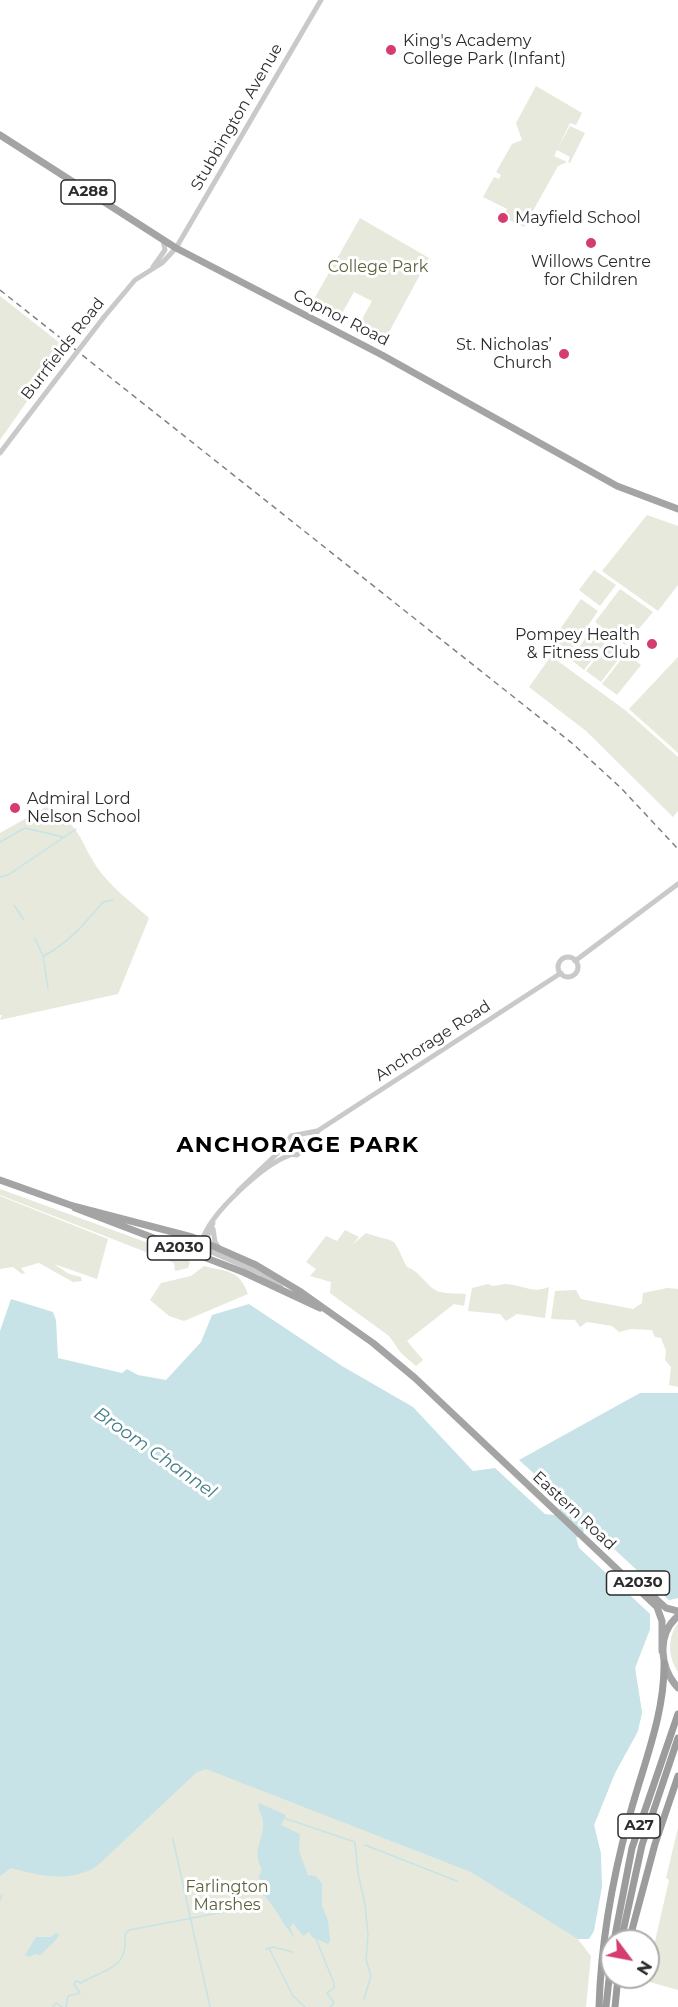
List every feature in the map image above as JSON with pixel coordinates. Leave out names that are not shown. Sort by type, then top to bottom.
[{"type":"highway","points":[[599,2007],[602,1956],[612,1888],[658,1716],[664,1663]]},
{"type":"highway","name":"A27","points":[[616,1929],[632,1848],[678,1714]]},
{"type":"highway","name":"A27","points":[[624,1929],[642,1845],[678,1738]]},
{"type":"highway","points":[[632,1929],[655,1844],[678,1776]]},
{"type":"highway","points":[[606,2007],[608,1989]]},
{"type":"highway","points":[[615,2007],[616,1989]]},
{"type":"main road","name":"Copnor Road","points":[[0,135],[176,248],[382,355],[617,486],[678,509]]},
{"type":"main road","name":"Eastern Road","points":[[0,1180],[73,1206],[220,1249],[267,1271],[389,1355],[600,1550],[666,1608],[678,1614]]},
{"type":"main road","name":"Eastern Road","points":[[73,1206],[80,1212],[285,1290],[323,1309]]},
{"type":"main road","name":"Eastern Road","points":[[600,1550],[658,1610],[662,1624],[664,1663],[678,1688]]},
{"type":"main road","points":[[662,1651],[666,1632],[678,1614]]},
{"type":"street","name":"Stubbington Avenue","points":[[176,248],[321,0]]},
{"type":"street","name":"Burrfields Road","points":[[152,268],[165,250],[163,240]]},
{"type":"street","name":"Burrfields Road","points":[[0,453],[135,280],[162,263],[176,248]]},
{"type":"street","points":[[576,961],[675,886]]},
{"type":"street","points":[[568,957],[576,961],[578,967],[573,975],[565,976],[561,973],[559,964],[562,959],[568,957]]},
{"type":"street","name":"Anchorage Road","points":[[304,1146],[319,1130],[561,973]]},
{"type":"street","name":"Anchorage Road","points":[[297,1136],[319,1130]]},
{"type":"street","points":[[200,1256],[213,1221],[237,1193],[272,1165],[290,1155],[299,1154],[304,1146],[297,1136],[289,1137],[284,1148],[240,1186],[237,1193]]},
{"type":"street","points":[[284,1148],[290,1155]]},
{"type":"street","points":[[213,1221],[214,1239],[220,1249]]},
{"type":"street","points":[[204,1244],[260,1273],[285,1290]]},
{"type":"green space","points":[[536,86],[582,113],[576,125],[570,123],[558,148],[570,126],[585,133],[570,163],[568,162],[570,157],[557,150],[554,156],[567,162],[558,166],[524,227],[503,217],[507,209],[483,197],[494,177],[499,179],[501,175],[496,172],[512,144],[522,140],[516,123]]},
{"type":"green space","name":"College Park","points":[[360,218],[429,258],[382,345],[355,332],[372,301],[354,292],[337,322],[309,308]]},
{"type":"green space","points":[[0,296],[65,347],[0,440]]},
{"type":"green space","points":[[647,515],[678,526],[678,585],[658,611],[602,571]]},
{"type":"green space","points":[[594,570],[616,585],[600,606],[579,590]]},
{"type":"green space","points":[[620,589],[653,612],[625,645],[595,622]]},
{"type":"green space","points":[[581,599],[598,611],[566,657],[549,645]]},
{"type":"green space","points":[[593,628],[608,639],[584,670],[570,659]]},
{"type":"green space","points":[[610,641],[624,652],[601,682],[586,671]]},
{"type":"green space","points":[[626,653],[641,665],[617,695],[602,684]]},
{"type":"green space","points":[[551,656],[625,710],[678,757],[678,811],[673,817],[586,731],[529,687]]},
{"type":"green space","points":[[678,657],[678,753],[629,709]]},
{"type":"green space","points":[[46,807],[75,829],[102,874],[149,918],[118,994],[0,1020],[2,1015],[0,1015],[0,833]]},
{"type":"green space","points":[[0,1189],[184,1256],[190,1262],[188,1268],[175,1271],[174,1263],[0,1195]]},
{"type":"green space","points":[[0,1196],[108,1239],[97,1279],[54,1264],[69,1274],[81,1277],[82,1281],[73,1282],[39,1263],[21,1268],[25,1273],[22,1274],[13,1267],[0,1269]]},
{"type":"green space","points":[[345,1230],[359,1237],[352,1245],[366,1233],[390,1240],[396,1244],[407,1267],[437,1291],[466,1294],[464,1306],[454,1304],[407,1341],[423,1360],[416,1366],[401,1353],[389,1336],[330,1293],[331,1282],[310,1276],[316,1269],[306,1262],[326,1236],[337,1241]]},
{"type":"green space","points":[[204,1266],[236,1276],[241,1280],[248,1294],[184,1321],[169,1316],[150,1300],[161,1283],[191,1276]]},
{"type":"green space","points":[[488,1284],[495,1286],[506,1284],[538,1290],[549,1287],[545,1318],[517,1314],[506,1321],[500,1314],[468,1311],[472,1288]]},
{"type":"green space","points":[[667,1288],[678,1289],[678,1387],[669,1385],[671,1367],[665,1360],[666,1351],[661,1338],[655,1337],[652,1330],[631,1329],[619,1332],[612,1326],[587,1322],[580,1327],[575,1320],[551,1319],[555,1291],[576,1290],[581,1299],[633,1309],[642,1303],[643,1293]]},
{"type":"green space","name":"Farlington Marshes","points":[[0,1425],[537,1603],[586,1517],[678,1598],[669,1600],[595,1531],[588,1528],[576,1538],[579,1548],[650,1614],[650,1629],[635,1668],[642,1714],[637,1733],[615,1773],[594,1825],[601,1854],[600,1872],[585,1934],[578,1939],[591,1956],[586,2007],[0,2007]]},
{"type":"green space","points":[[678,1623],[678,1672],[672,1660],[670,1648],[672,1635]]},
{"type":"green space","points":[[678,1828],[678,1990],[660,1985],[660,1929],[658,1929],[669,1880],[666,1878]]},
{"type":"water","name":"Broom Channel","points":[[11,1299],[53,1312],[56,1320],[58,1358],[122,1373],[127,1369],[138,1375],[166,1380],[201,1342],[212,1315],[249,1304],[342,1366],[413,1407],[473,1471],[495,1468],[545,1514],[554,1515],[563,1506],[563,1500],[519,1460],[640,1393],[678,1393],[678,1598],[669,1600],[595,1531],[588,1528],[576,1538],[579,1548],[650,1614],[650,1629],[635,1668],[642,1712],[638,1731],[615,1773],[594,1825],[601,1854],[602,1887],[594,1931],[589,1939],[578,1939],[471,1872],[206,1769],[197,1772],[97,1866],[76,1875],[66,1876],[44,1875],[11,1868],[0,1876],[0,1331]]},
{"type":"water","points":[[259,1803],[286,1815],[281,1825],[300,1834],[299,1851],[308,1875],[316,1876],[322,1884],[322,1906],[328,1920],[330,1941],[328,1944],[312,1937],[309,1932],[303,1936],[293,1923],[290,1928],[295,1938],[262,1894],[259,1876],[262,1869],[258,1851],[263,1822]]},
{"type":"water","points":[[56,1933],[59,1935],[57,1938],[41,1955],[35,1954],[30,1957],[25,1955],[36,1937],[51,1937]]},
{"type":"waterway","points":[[0,842],[25,828],[63,837]]},
{"type":"waterway","points":[[0,877],[8,875],[76,829]]},
{"type":"waterway","points":[[48,988],[43,956],[68,939],[103,902],[113,900]]},
{"type":"waterway","points":[[14,905],[24,920]]},
{"type":"waterway","points":[[35,938],[42,954]]},
{"type":"waterway","points":[[284,1818],[355,1842],[368,1935],[366,1959],[371,1976],[364,1999]]},
{"type":"waterway","points":[[173,1839],[210,2007]]},
{"type":"waterway","points":[[365,1845],[457,1881]]},
{"type":"waterway","points":[[0,1900],[2,1895]]},
{"type":"waterway","points":[[66,2007],[68,1996],[80,1993],[74,1984],[76,1981],[81,1983],[119,1962],[123,1956],[125,1935],[129,1930],[224,1912]]},
{"type":"waterway","points":[[316,1939],[334,1983],[334,1988],[327,1993],[334,2003],[330,2007]]},
{"type":"waterway","points":[[266,1949],[273,1947],[293,1952]]},
{"type":"waterway","points":[[269,1948],[293,1996],[305,2007]]},
{"type":"waterway","points":[[53,2007],[56,2003],[62,2007]]},
{"type":"railway","points":[[0,290],[573,744],[621,788],[678,849]]},
{"type":"place","name":"King's Academy College Park (Infant)","points":[[391,50]]},
{"type":"place","name":"Mayfield School","points":[[503,218]]},
{"type":"place","name":"Willows Centre for Children","points":[[591,243]]},
{"type":"place","name":"St. Nicholas’ Church","points":[[564,354]]},
{"type":"place","name":"Pompey Health & Fitness Club","points":[[652,644]]},
{"type":"place","name":"Admiral Lord Nelson School","points":[[15,808]]},
{"type":"district","name":"ANCHORAGE PARK","points":[[298,1146]]}]
